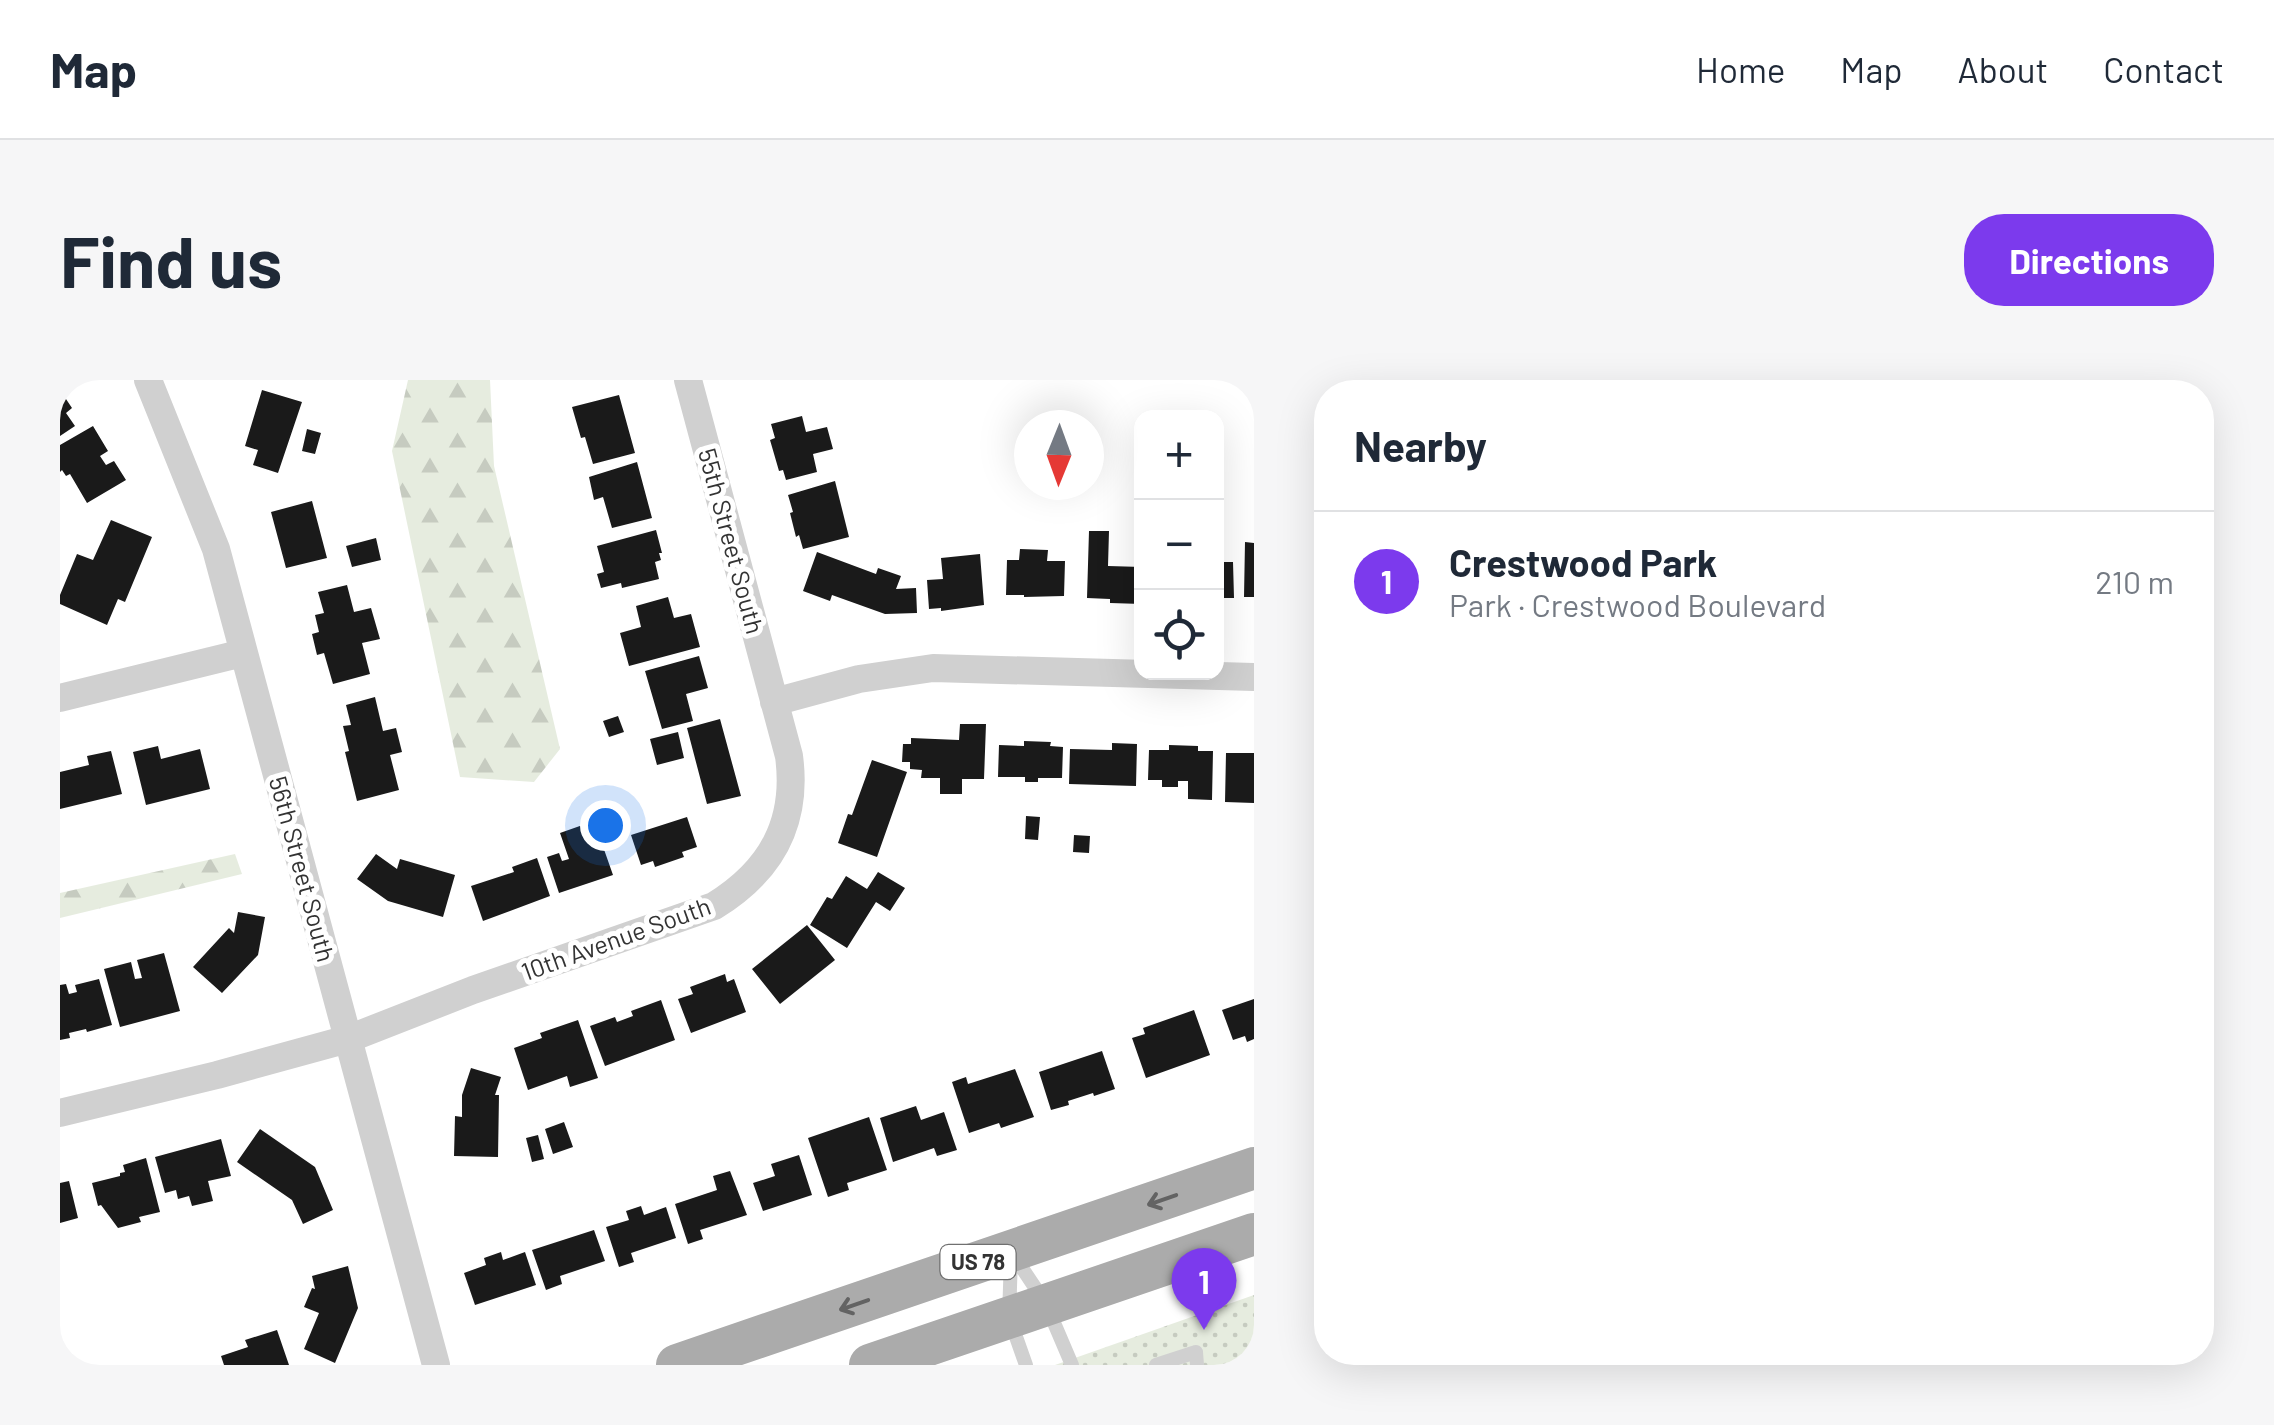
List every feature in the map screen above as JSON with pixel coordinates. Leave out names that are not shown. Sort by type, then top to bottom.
[{"type":"main road","name":"US 78","points":[[677,1365],[1254,1168]]},
{"type":"main road","points":[[870,1365],[1254,1234]]},
{"type":"street","name":"55th Street South","points":[[688,380],[774,702]]},
{"type":"street","name":"56th Street South","points":[[152,381],[216,549],[436,1365]]},
{"type":"street","points":[[60,698],[243,653]]},
{"type":"street","points":[[774,702],[859,679],[934,668],[1254,677]]},
{"type":"street","name":"10th Avenue South","points":[[60,1113],[348,1039],[473,990],[704,910],[732,895],[767,859],[782,832],[791,794],[789,756],[774,702]]},
{"type":"lane","points":[[1011,1251],[1027,1311],[1026,1365]]},
{"type":"lane","points":[[1011,1251],[1027,1311],[1072,1365]]},
{"type":"lane","points":[[1156,1365],[1196,1352],[1198,1365]]},
{"type":"green space","points":[[408,380],[490,380],[494,466],[560,749],[534,782],[460,777],[392,451]]},
{"type":"green space","points":[[235,854],[242,874],[60,918],[60,893]]},
{"type":"green space","points":[[1254,1295],[1254,1365],[1055,1365]]},
{"type":"building","points":[[60,390],[72,408],[66,413],[75,426],[60,436]]},
{"type":"building","points":[[262,390],[302,402],[278,473],[253,465],[258,450],[245,446]]},
{"type":"building","points":[[619,395],[635,453],[593,464],[572,407]]},
{"type":"building","points":[[802,416],[806,432],[827,427],[833,449],[813,454],[817,472],[786,480],[783,470],[779,471],[770,440],[775,438],[771,424]]},
{"type":"building","points":[[93,426],[108,451],[100,456],[106,465],[114,461],[126,480],[87,503],[70,474],[60,472],[60,445]]},
{"type":"building","points":[[307,429],[321,433],[315,454],[302,451]]},
{"type":"building","points":[[637,462],[652,518],[612,528],[603,497],[594,500],[589,477]]},
{"type":"building","points":[[835,481],[849,537],[803,549],[799,535],[796,537],[788,495]]},
{"type":"building","points":[[312,501],[327,558],[286,568],[271,512]]},
{"type":"building","points":[[111,520],[152,537],[125,602],[118,599],[107,625],[60,604],[60,595],[77,554],[93,560]]},
{"type":"building","points":[[656,530],[662,553],[661,560],[655,562],[659,579],[622,588],[621,583],[601,588],[597,574],[604,572],[597,546]]},
{"type":"building","points":[[1089,531],[1109,531],[1108,566],[1134,567],[1134,604],[1087,598]]},
{"type":"building","points":[[376,538],[381,560],[352,567],[346,546]]},
{"type":"building","points":[[1245,542],[1254,543],[1254,597],[1244,597]]},
{"type":"building","points":[[1020,549],[1048,550],[1047,561],[1065,561],[1064,596],[1006,595],[1007,560],[1019,560]]},
{"type":"building","points":[[817,552],[876,574],[878,568],[901,576],[896,589],[916,588],[917,613],[885,614],[832,595],[830,601],[803,591]]},
{"type":"building","points":[[980,554],[984,605],[929,609],[927,580],[943,579],[941,558]]},
{"type":"building","points":[[1224,562],[1233,562],[1234,598],[1224,598]]},
{"type":"building","points":[[347,585],[354,612],[371,608],[380,639],[362,643],[370,674],[333,684],[324,653],[317,655],[312,634],[319,632],[315,615],[324,613],[318,592]]},
{"type":"building","points":[[668,597],[674,618],[691,614],[700,647],[629,666],[620,633],[641,627],[636,606]]},
{"type":"building","points":[[699,656],[708,688],[686,694],[693,721],[662,729],[645,671]]},
{"type":"building","points":[[375,697],[383,731],[396,728],[402,752],[390,755],[399,790],[357,801],[345,752],[349,751],[343,726],[351,725],[346,705]]},
{"type":"building","points":[[618,716],[624,732],[609,737],[603,721]]},
{"type":"building","points":[[720,719],[741,796],[707,804],[687,728]]},
{"type":"building","points":[[960,724],[986,724],[984,779],[962,779],[962,794],[940,794],[940,778],[921,778],[922,770],[910,769],[910,762],[902,762],[903,744],[911,744],[911,738],[959,740]]},
{"type":"building","points":[[678,732],[684,758],[657,765],[650,739]]},
{"type":"building","points":[[1024,741],[1051,742],[1050,746],[1063,747],[1062,778],[1025,782],[1025,777],[998,777],[999,745],[1024,746]]},
{"type":"building","points":[[1112,743],[1137,744],[1136,786],[1069,784],[1070,749],[1112,750]]},
{"type":"building","points":[[1169,745],[1213,751],[1212,800],[1188,799],[1188,781],[1178,781],[1178,787],[1162,787],[1162,780],[1148,780],[1149,750],[1169,750]]},
{"type":"building","points":[[158,746],[161,759],[200,749],[210,789],[146,805],[133,752]]},
{"type":"building","points":[[111,751],[122,794],[60,809],[60,772],[89,765],[87,756]]},
{"type":"building","points":[[1226,753],[1254,753],[1254,803],[1225,802]]},
{"type":"building","points":[[872,760],[907,772],[877,857],[838,843]]},
{"type":"building","points":[[1026,816],[1040,817],[1038,840],[1025,839]]},
{"type":"building","points":[[687,817],[697,847],[682,852],[684,857],[655,867],[653,861],[641,865],[631,835]]},
{"type":"building","points":[[594,821],[613,875],[559,893],[547,857],[559,853],[562,861],[569,859],[560,833]]},
{"type":"building","points":[[1074,835],[1090,836],[1089,853],[1073,852]]},
{"type":"building","points":[[376,854],[397,869],[400,859],[455,875],[443,917],[388,901],[357,879]]},
{"type":"building","points":[[537,858],[550,896],[483,921],[471,886],[514,872],[512,867]]},
{"type":"building","points":[[878,872],[905,888],[890,911],[876,902],[847,948],[810,925],[846,876],[867,889]]},
{"type":"building","points":[[238,912],[265,917],[258,955],[222,993],[193,967],[229,928],[234,933]]},
{"type":"building","points":[[807,925],[835,960],[780,1004],[752,969]]},
{"type":"building","points":[[164,953],[180,1011],[120,1027],[104,969],[131,962],[135,979],[142,978],[137,960]]},
{"type":"building","points":[[725,974],[727,982],[734,979],[746,1012],[691,1033],[678,999],[693,994],[690,987]]},
{"type":"building","points":[[99,979],[112,1025],[69,1033],[70,1038],[60,1040],[60,985],[66,984],[69,994],[77,992],[75,985]]},
{"type":"building","points":[[1254,999],[1254,1039],[1247,1042],[1245,1036],[1233,1040],[1222,1010]]},
{"type":"building","points":[[661,1000],[675,1040],[605,1066],[590,1026],[615,1017],[617,1022],[633,1016],[631,1011]]},
{"type":"building","points":[[1194,1010],[1210,1055],[1146,1078],[1132,1038],[1145,1034],[1143,1028]]},
{"type":"building","points":[[578,1020],[598,1078],[570,1087],[567,1076],[528,1090],[514,1048],[542,1038],[540,1033]]},
{"type":"building","points":[[1102,1051],[1115,1089],[1068,1101],[1069,1105],[1051,1110],[1039,1072]]},
{"type":"building","points":[[471,1068],[501,1077],[495,1095],[499,1095],[498,1157],[454,1156],[455,1116],[462,1117],[462,1095]]},
{"type":"building","points":[[1015,1069],[1034,1117],[969,1133],[952,1082],[966,1077],[968,1084]]},
{"type":"building","points":[[916,1106],[921,1120],[944,1112],[957,1150],[937,1156],[934,1148],[893,1162],[880,1118]]},
{"type":"building","points":[[869,1117],[887,1170],[847,1183],[849,1190],[828,1197],[808,1138]]},
{"type":"building","points":[[564,1122],[573,1147],[553,1154],[545,1129]]},
{"type":"building","points":[[260,1129],[315,1167],[333,1210],[303,1224],[292,1200],[237,1162]]},
{"type":"building","points":[[538,1135],[544,1159],[532,1162],[526,1138]]},
{"type":"building","points":[[221,1139],[231,1176],[208,1181],[213,1201],[192,1206],[189,1196],[178,1199],[176,1190],[165,1193],[155,1157]]},
{"type":"building","points":[[799,1155],[812,1195],[763,1211],[753,1183],[775,1176],[771,1164]]},
{"type":"building","points":[[146,1158],[160,1212],[118,1228],[98,1206],[92,1183],[120,1176],[125,1172],[123,1165]]},
{"type":"building","points":[[730,1171],[747,1215],[700,1230],[703,1239],[688,1244],[675,1204],[717,1190],[713,1176]]},
{"type":"building","points":[[69,1181],[78,1218],[60,1223],[60,1183]]},
{"type":"building","points":[[641,1206],[644,1215],[666,1207],[676,1238],[631,1253],[634,1262],[619,1267],[606,1227],[629,1220],[626,1211]]},
{"type":"building","points":[[594,1230],[605,1261],[560,1276],[562,1284],[546,1290],[532,1250]]},
{"type":"building","points":[[501,1252],[503,1260],[525,1252],[536,1285],[475,1305],[464,1273],[486,1265],[484,1258]]},
{"type":"building","points":[[348,1266],[358,1308],[335,1363],[304,1349],[319,1313],[304,1307],[312,1288],[315,1289],[312,1276]]},
{"type":"building","points":[[277,1330],[289,1365],[224,1365],[221,1356],[248,1347],[245,1340]]},
{"type":"place","name":"Crestwood Park","points":[[1204,1330]]}]
